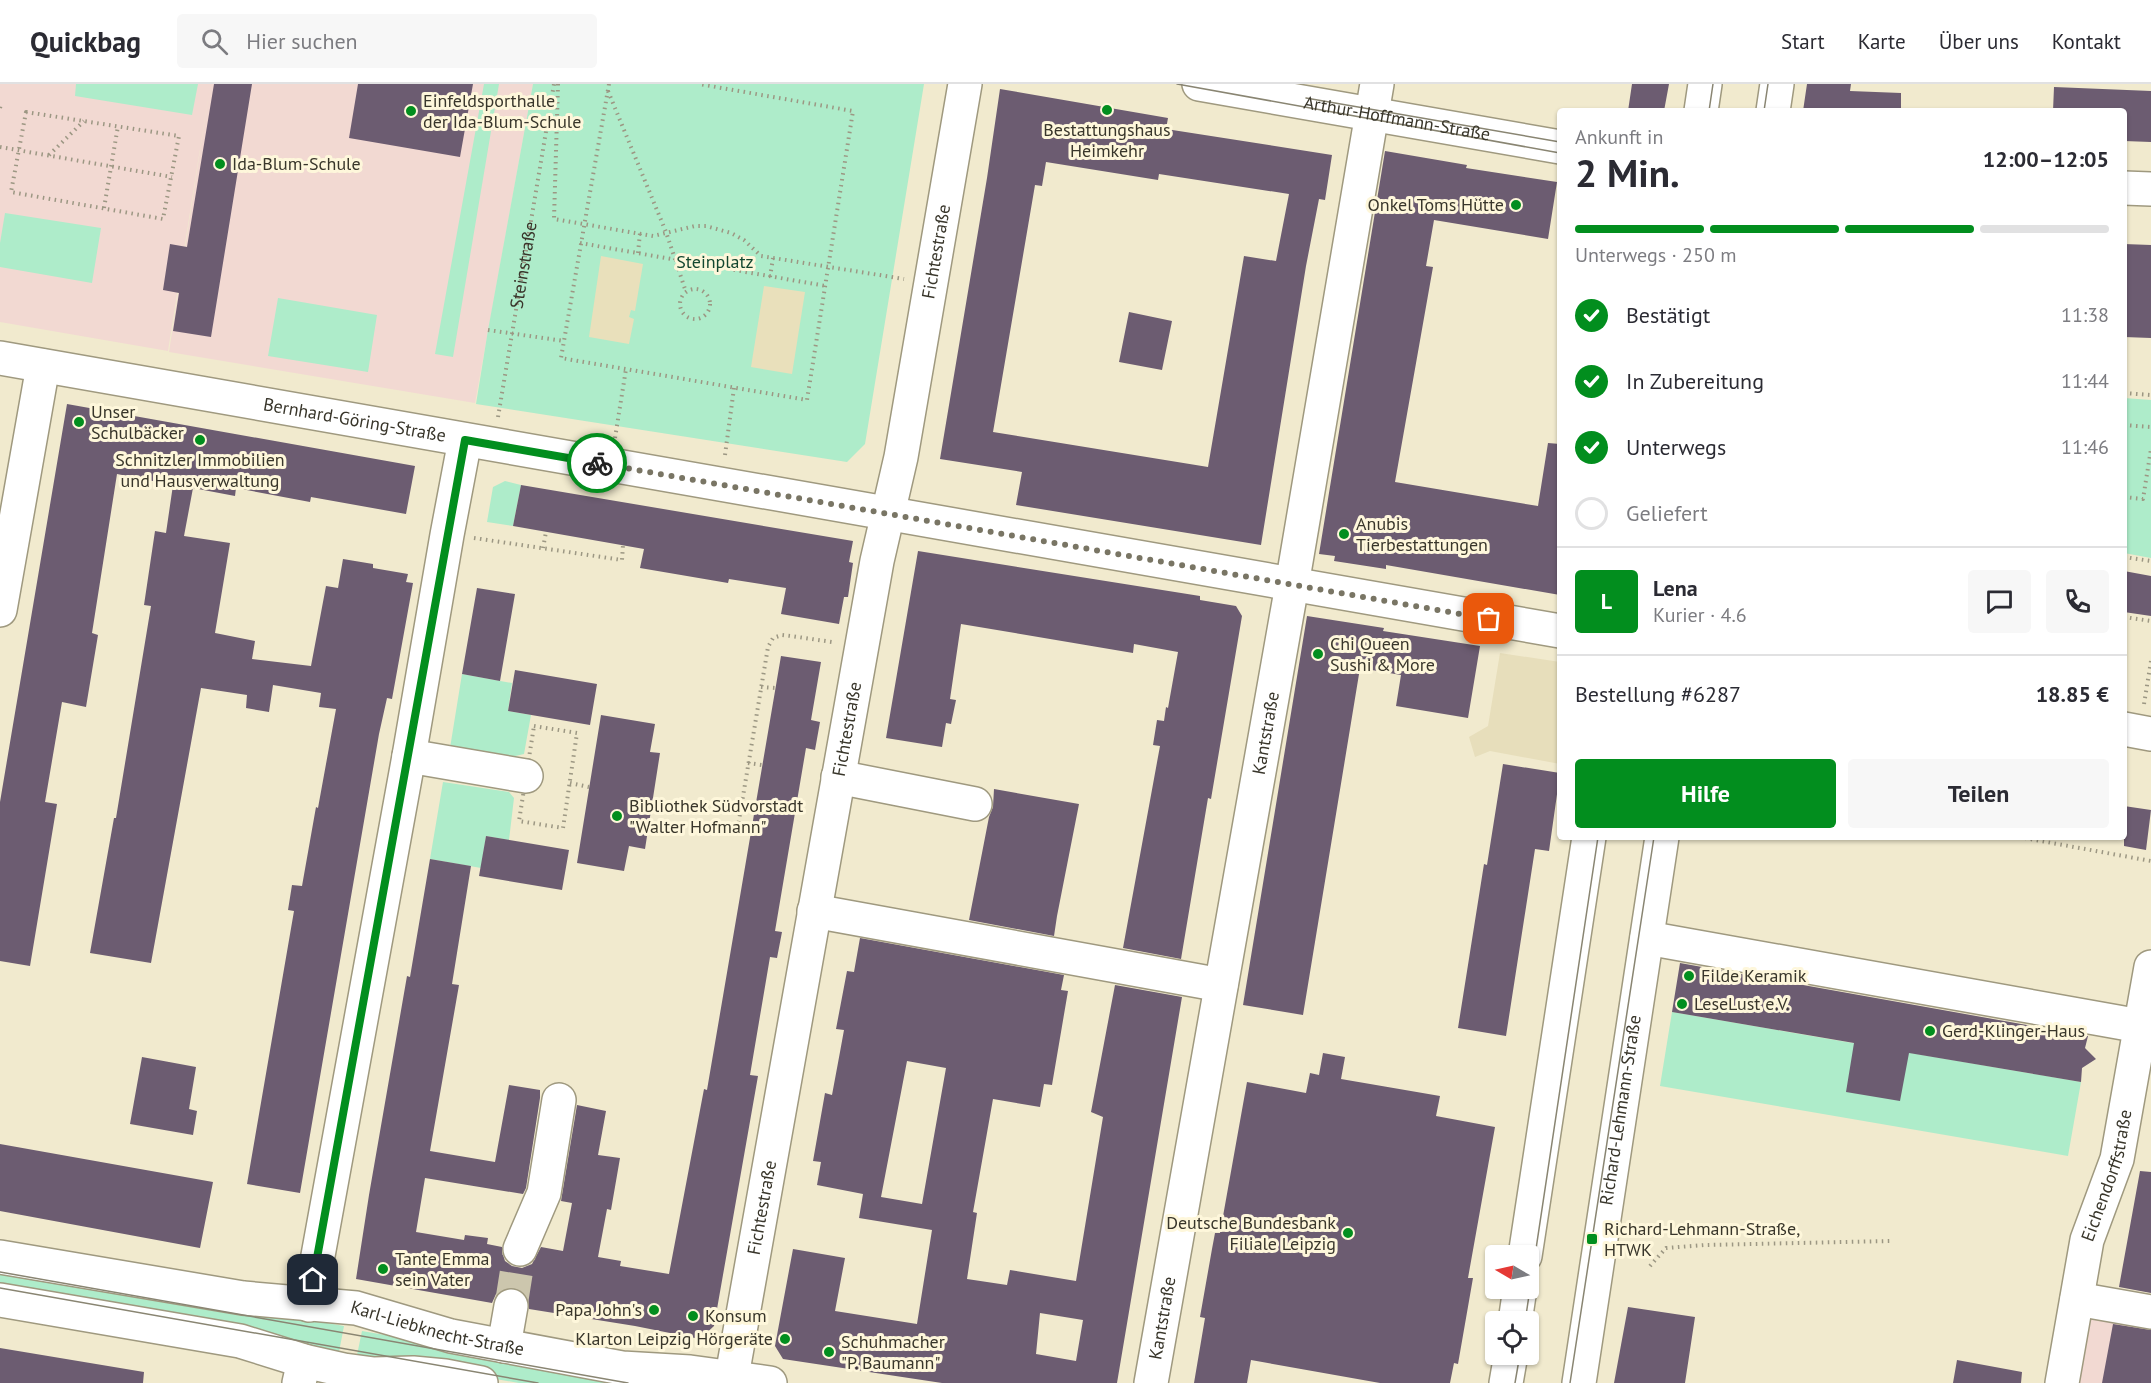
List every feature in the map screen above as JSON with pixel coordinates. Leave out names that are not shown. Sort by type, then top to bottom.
[{"type":"street","name":"Fichtestraße","points":[[732,1376],[838,777],[888,513],[901,458],[965,84]]},
{"type":"street","name":"Arthur-Hoffmann-Straße","points":[[1199,84],[1374,99],[1557,146]]},
{"type":"street","points":[[1701,108],[1705,84]]},
{"type":"street","points":[[1773,108],[1777,84]]},
{"type":"street","name":"Kantstraße","points":[[1151,1383],[1292,585],[1374,99]]},
{"type":"street","points":[[2127,188],[2151,189]]},
{"type":"street","name":"Bernhard-Göring-Straße","points":[[0,358],[1557,630]]},
{"type":"street","points":[[0,610],[42,366]]},
{"type":"street","points":[[309,1305],[410,756],[447,535],[479,442]]},
{"type":"street","points":[[410,756],[526,776]]},
{"type":"street","points":[[838,777],[975,804]]},
{"type":"street","points":[[1527,1245],[1589,840]]},
{"type":"street","name":"Richard-Lehmann-Straße","points":[[1579,1383],[1662,840]]},
{"type":"street","points":[[814,911],[1221,985]]},
{"type":"street","points":[[1647,938],[2140,1026]]},
{"type":"street","name":"Eichendorffstraße","points":[[2062,1383],[2087,1240],[2117,1159],[2151,967]]},
{"type":"street","points":[[520,1249],[544,1193],[559,1100]]},
{"type":"street","name":"Karl-Liebknecht-Straße","points":[[0,1257],[243,1298],[356,1308],[451,1336],[622,1368],[732,1376],[770,1383]]},
{"type":"street","points":[[2077,1299],[2151,1312]]},
{"type":"street","points":[[0,1300],[240,1341],[301,1372],[344,1370],[444,1376],[481,1383]]},
{"type":"street","points":[[504,1346],[511,1306]]},
{"type":"street","points":[[1506,1383],[1508,1365]]},
{"type":"path","points":[[556,84],[554,219],[584,222],[653,236],[695,226],[717,229],[744,240],[761,256],[931,283]]},
{"type":"path","name":"Steinstraße","points":[[479,442],[513,333],[556,84]]},
{"type":"path","points":[[609,84],[561,358],[807,400],[854,111],[699,84]]},
{"type":"path","points":[[608,91],[666,232],[686,292],[680,304],[683,313],[696,319],[704,315],[710,306],[705,292],[695,289],[686,292]]},
{"type":"path","points":[[26,112],[118,126],[179,136],[164,219],[11,192],[26,112]]},
{"type":"path","points":[[48,155],[84,121]]},
{"type":"path","points":[[104,208],[118,126]]},
{"type":"path","points":[[0,147],[172,177]]},
{"type":"path","points":[[638,253],[640,233]]},
{"type":"path","points":[[580,243],[826,286]]},
{"type":"path","points":[[770,276],[773,258]]},
{"type":"path","points":[[488,330],[564,340]]},
{"type":"path","points":[[611,465],[626,369]]},
{"type":"path","points":[[721,484],[734,388]]},
{"type":"path","points":[[2127,393],[2151,395]]},
{"type":"path","points":[[2127,425],[2151,427]]},
{"type":"path","points":[[2127,497],[2143,499],[2151,449]]},
{"type":"path","points":[[543,548],[546,532]]},
{"type":"path","points":[[447,535],[622,560],[623,545]]},
{"type":"path","points":[[2127,557],[2151,561]]},
{"type":"path","points":[[2127,617],[2151,621]]},
{"type":"path","points":[[751,834],[737,832],[768,647],[773,638],[782,635],[862,647]]},
{"type":"path","points":[[2138,731],[2151,661]]},
{"type":"path","points":[[761,687],[776,688]]},
{"type":"path","points":[[748,764],[762,765]]},
{"type":"path","points":[[570,783],[589,787]]},
{"type":"path","points":[[2036,840],[2151,861]]},
{"type":"path","points":[[1650,1266],[1666,1248],[1892,1241]]},
{"type":"shaded area","points":[[0,84],[533,84],[475,403],[169,352],[210,86],[168,351],[0,322]]},
{"type":"shaded area","points":[[1500,653],[1557,662],[1557,763],[1490,751],[1475,757],[1469,737],[1488,726]]},
{"type":"shaded area","points":[[2094,1293],[2151,1302],[2151,1383],[2078,1383]]},
{"type":"green space","points":[[76,84],[198,84],[192,115],[75,96]]},
{"type":"green space","points":[[484,84],[499,84],[453,357],[435,354]]},
{"type":"green space","name":"Steinplatz","points":[[533,84],[924,84],[865,444],[847,462],[476,404]]},
{"type":"green space","points":[[5,213],[101,228],[92,283],[0,267],[0,243]]},
{"type":"green space","points":[[278,298],[377,315],[368,372],[268,356]]},
{"type":"green space","points":[[2127,398],[2151,400],[2151,558],[2127,554]]},
{"type":"green space","points":[[505,481],[521,485],[513,526],[487,522],[493,487]]},
{"type":"green space","points":[[462,674],[512,683],[508,711],[531,715],[524,754],[511,757],[450,748]]},
{"type":"green space","points":[[443,782],[509,792],[514,798],[509,840],[486,836],[481,868],[430,859]]},
{"type":"green space","points":[[1672,1012],[2081,1082],[2068,1156],[1660,1086]]},
{"type":"green space","points":[[0,1266],[344,1326],[339,1352],[0,1293]]},
{"type":"green space","points":[[362,1331],[455,1347],[709,1383],[519,1383],[357,1355]]},
{"type":"sand","points":[[601,256],[643,264],[635,311],[631,310],[629,317],[634,319],[629,344],[589,337]]},
{"type":"sand","points":[[764,286],[805,292],[792,374],[751,367]]},
{"type":"building","name":"Ida-Blum-Schule","points":[[214,84],[252,84],[211,337],[173,331],[179,293],[163,290],[170,244],[187,247]]},
{"type":"building","name":"Einfeldsporthalle der Ida-Blum-Schule","points":[[358,84],[473,84],[460,157],[349,138]]},
{"type":"building","points":[[1632,84],[1669,84],[1665,108],[1628,108]]},
{"type":"building","points":[[1807,84],[1851,84],[1850,91],[1901,93],[1901,108],[1803,108]]},
{"type":"building","points":[[2054,87],[2151,91],[2151,142],[2127,141],[2127,108],[2053,108]]},
{"type":"building","points":[[1000,89],[1168,118],[1166,129],[1332,155],[1325,200],[1319,199],[1306,266],[1261,545],[1016,505],[1022,472],[940,459]],"holes":[[[1046,162],[1158,180],[1159,174],[1289,194],[1276,261],[1244,256],[1208,467],[993,432],[1035,185],[1042,186]]]},
{"type":"building","points":[[1385,151],[1467,165],[1466,168],[1557,182],[1548,239],[1434,220],[1426,266],[1433,267],[1395,482],[1538,506],[1548,443],[1557,444],[1557,594],[1386,565],[1386,569],[1334,561],[1335,556],[1319,554]]},
{"type":"building","points":[[2127,244],[2151,245],[2151,338],[2127,337]]},
{"type":"building","points":[[1129,312],[1172,321],[1162,370],[1119,362]]},
{"type":"building","points":[[67,404],[415,466],[406,514],[311,497],[310,502],[236,488],[235,496],[193,488],[184,536],[230,543],[215,633],[255,641],[252,659],[311,666],[326,586],[338,588],[343,559],[373,564],[373,568],[408,574],[406,582],[413,583],[392,699],[387,698],[379,734],[300,1193],[247,1184],[294,911],[288,910],[292,885],[302,886],[336,709],[319,707],[321,693],[273,685],[269,712],[246,708],[247,695],[201,688],[151,963],[90,953],[114,818],[116,818],[151,606],[144,605],[155,531],[166,533],[173,485],[117,474],[92,633],[98,635],[86,707],[62,702],[45,802],[57,804],[30,966],[0,961],[0,802]]},
{"type":"building","points":[[521,485],[853,541],[849,562],[853,563],[848,597],[844,597],[839,624],[781,614],[786,588],[729,579],[728,583],[640,568],[644,549],[513,526]]},
{"type":"building","points":[[918,551],[1200,596],[1200,600],[1236,606],[1242,616],[1181,959],[1123,948],[1160,746],[1153,745],[1157,720],[1164,721],[1178,652],[1134,644],[1133,653],[961,624],[950,699],[956,700],[951,724],[946,723],[942,747],[886,738]]},
{"type":"building","points":[[2127,572],[2151,576],[2151,616],[2127,612]]},
{"type":"building","points":[[477,588],[515,594],[500,681],[462,674]]},
{"type":"building","points":[[1307,616],[1480,646],[1468,718],[1396,706],[1401,675],[1360,668],[1303,1015],[1243,1005]]},
{"type":"building","points":[[781,656],[821,662],[811,720],[820,722],[815,750],[806,748],[775,931],[782,932],[777,958],[770,957],[750,1075],[758,1076],[714,1326],[700,1339],[529,1309],[528,1299],[523,1291],[515,1288],[504,1289],[496,1294],[492,1303],[356,1279],[407,976],[410,977],[430,859],[471,866],[452,984],[459,985],[430,1151],[495,1162],[509,1085],[540,1090],[540,1098],[526,1188],[523,1194],[425,1178],[416,1232],[464,1240],[465,1235],[488,1238],[487,1244],[502,1247],[505,1261],[512,1266],[522,1268],[532,1264],[541,1247],[563,1251],[572,1203],[561,1201],[577,1105],[606,1111],[598,1155],[620,1158],[611,1210],[607,1209],[598,1257],[621,1261],[620,1266],[669,1274],[704,1089],[707,1090]]},
{"type":"building","points":[[515,670],[597,684],[590,725],[508,711]]},
{"type":"building","name":"Bibliothek Südvorstadt \"Walter Hofmann\"","points":[[601,715],[655,724],[650,752],[660,753],[645,849],[629,846],[624,871],[577,863]]},
{"type":"building","points":[[1503,764],[1557,773],[1557,794],[1549,851],[1535,849],[1506,1036],[1458,1028],[1484,864],[1487,865]]},
{"type":"building","points":[[994,789],[1079,804],[1054,936],[969,920],[989,817],[993,807]]},
{"type":"building","points":[[2127,806],[2151,810],[2146,850],[2124,846],[2124,840],[2127,840]]},
{"type":"building","points":[[486,836],[569,850],[562,890],[479,876]]},
{"type":"building","points":[[860,938],[1064,975],[1061,990],[1068,991],[1052,1085],[1044,1084],[1040,1107],[993,1099],[973,1212],[977,1213],[967,1279],[1007,1285],[1010,1270],[1076,1281],[1103,1117],[1091,1112],[1115,985],[1182,997],[1117,1383],[942,1383],[783,1359],[775,1346],[793,1249],[845,1258],[835,1311],[917,1324],[932,1230],[859,1218],[863,1194],[817,1185],[821,1162],[813,1161],[825,1093],[832,1095],[844,1030],[836,1029],[847,971],[854,972]],"holes":[[[907,1061],[946,1068],[922,1204],[881,1197]],[[1040,1313],[1083,1320],[1076,1361],[1036,1354]]]},
{"type":"building","name":"Gerd-Klinger-Haus","points":[[1680,963],[2088,1036],[2085,1048],[2096,1059],[2082,1068],[2081,1082],[1909,1053],[1900,1101],[1846,1092],[1854,1043],[1672,1012]]},
{"type":"building","name":"Deutsche Bundesbank Filiale Leipzig","points":[[1323,1053],[1345,1057],[1341,1079],[1440,1096],[1436,1116],[1495,1127],[1468,1278],[1473,1278],[1458,1364],[1454,1363],[1450,1383],[1380,1383],[1251,1360],[1247,1383],[1194,1383],[1205,1318],[1200,1317],[1215,1233],[1220,1233],[1247,1082],[1306,1093],[1310,1073],[1319,1075]]},
{"type":"building","points":[[142,1057],[196,1067],[189,1109],[197,1111],[193,1135],[130,1124]]},
{"type":"building","points":[[0,1144],[213,1182],[200,1248],[0,1211]]},
{"type":"building","points":[[2140,1171],[2151,1172],[2151,1293],[2119,1287]]},
{"type":"building","points":[[1628,1307],[1695,1317],[1685,1383],[1614,1383]]},
{"type":"building","points":[[2113,1324],[2151,1330],[2151,1383],[2102,1383]]},
{"type":"building","points":[[0,1348],[144,1372],[143,1383],[0,1383]]},
{"type":"building","points":[[1957,1360],[2022,1372],[2021,1383],[1953,1383]]},
{"type":"tunnel","points":[[511,1306],[520,1249]]},
{"type":"tram line","points":[[1177,84],[1557,152]]},
{"type":"tram line","points":[[1709,108],[1713,84]]},
{"type":"tram line","points":[[1764,108],[1768,84]]},
{"type":"tram line","points":[[1306,98],[1557,141]]},
{"type":"tram line","points":[[1527,1311],[1598,840]]},
{"type":"tram line","points":[[1570,1383],[1654,840]]},
{"type":"tram line","points":[[0,1272],[628,1383]]},
{"type":"tram line","points":[[0,1288],[538,1383]]},
{"type":"tram line","points":[[1515,1383],[1518,1365]]},
{"type":"way so far","points":[[597,463],[1489,619]]},
{"type":"place","name":"Bestattungshaus Heimkehr","points":[[1107,110]]},
{"type":"place","name":"Einfeldsporthalle der Ida-Blum-Schule","points":[[411,111]]},
{"type":"place","name":"Ida-Blum-Schule","points":[[220,164]]},
{"type":"place","name":"Onkel Toms Hütte","points":[[1516,205]]},
{"type":"place","name":"Unser Schulbäcker","points":[[79,422]]},
{"type":"place","name":"Schnitzler Immobilien und Hausverwaltung","points":[[200,440]]},
{"type":"place","name":"Anubis Tierbestattungen","points":[[1344,534]]},
{"type":"place","name":"Chi Queen Sushi & More","points":[[1318,654]]},
{"type":"place","name":"Bibliothek Südvorstadt \"Walter Hofmann\"","points":[[617,816]]},
{"type":"place","name":"Filde Keramik","points":[[1689,976]]},
{"type":"place","name":"LeseLust e.V.","points":[[1682,1004]]},
{"type":"place","name":"Gerd-Klinger-Haus","points":[[1930,1031]]},
{"type":"place","name":"Deutsche Bundesbank Filiale Leipzig","points":[[1348,1233]]},
{"type":"place","name":"Richard-Lehmann-Straße, HTWK","points":[[1592,1239]]},
{"type":"place","name":"Tante Emma sein Vater","points":[[383,1269]]},
{"type":"place","name":"Papa John's","points":[[654,1310]]},
{"type":"place","name":"Konsum","points":[[693,1316]]},
{"type":"place","name":"Klarton Leipzig Hörgeräte","points":[[785,1339]]},
{"type":"place","name":"Schuhmacher \"P. Baumann\"","points":[[829,1352]]},
{"type":"route","points":[[313,1280],[402,799],[465,440],[597,463]]}]
